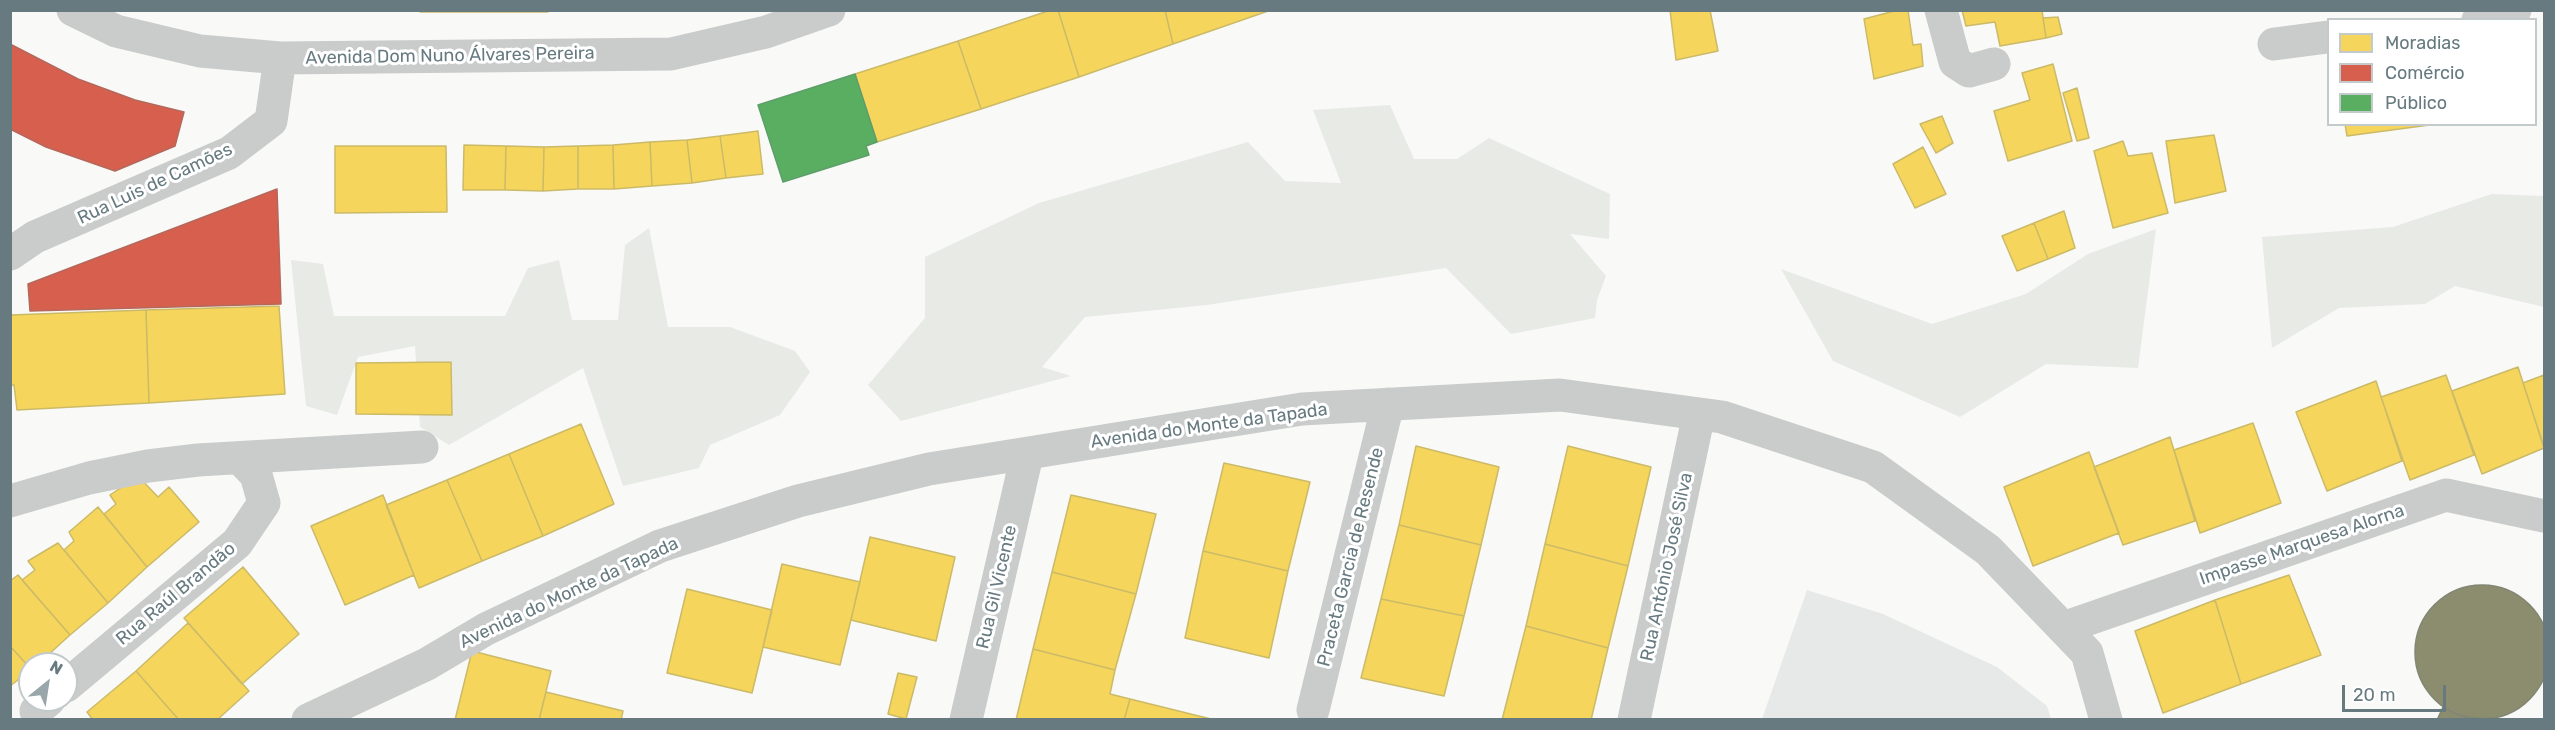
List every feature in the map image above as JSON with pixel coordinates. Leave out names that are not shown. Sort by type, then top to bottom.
[{"type":"street","name":"Avenida Dom Nuno Álvares Pereira","points":[[73,10],[116,31],[200,51],[280,58],[671,54],[766,32],[829,10]]},
{"type":"street","points":[[1941,10],[1955,62],[1968,71],[1994,64]]},
{"type":"street","points":[[2492,18],[2505,16],[2515,10]]},
{"type":"street","points":[[2274,44],[2327,37]]},
{"type":"street","name":"Rua Luis de Camões","points":[[10,254],[35,237],[229,153],[271,122],[280,58]]},
{"type":"street","name":"Avenida do Monte da Tapada","points":[[315,718],[427,664],[486,629],[660,546],[798,501],[929,469],[1302,409],[1560,395],[1722,417],[1873,467],[1988,550],[2087,653],[2106,720]]},
{"type":"street","name":"Praceta Garcia de Resende","points":[[1313,710],[1388,404]]},
{"type":"street","name":"Rua António José Silva","points":[[1635,720],[1699,414]]},
{"type":"street","points":[[10,501],[89,478],[148,466],[422,447]]},
{"type":"street","name":"Rua Gil Vicente","points":[[966,720],[1027,455]]},
{"type":"street","name":"Rua Raúl Brandão","points":[[78,676],[237,543],[264,503],[256,476],[240,458]]},
{"type":"street","name":"Impasse Marquesa Alorna","points":[[2062,628],[2446,495],[2544,516]]},
{"type":"shaded area","points":[[1390,105],[1414,159],[1457,159],[1489,138],[1610,194],[1609,239],[1570,234],[1606,276],[1597,300],[1595,318],[1511,334],[1446,268],[1207,305],[1085,317],[1042,367],[1071,376],[901,421],[868,385],[925,318],[925,257],[1039,203],[1248,142],[1285,181],[1341,183],[1313,110]]},
{"type":"shaded area","points":[[2492,194],[2544,196],[2544,307],[2455,286],[2425,304],[2339,308],[2272,348],[2262,237],[2393,227]]},
{"type":"shaded area","points":[[649,228],[668,327],[730,327],[795,351],[810,372],[780,415],[710,445],[699,468],[623,486],[583,368],[449,445],[420,427],[415,346],[358,357],[337,415],[306,406],[291,260],[323,264],[334,316],[505,316],[528,268],[559,260],[572,320],[618,320],[625,245]]},
{"type":"shaded area","points":[[2156,229],[2138,368],[2046,364],[1960,417],[1833,361],[1781,269],[1932,324],[2026,294],[2088,254]]},
{"type":"shaded area","points":[[1807,590],[1883,614],[1997,667],[2047,706],[2051,719],[1762,719]]},
{"type":"building: Moradias","points":[[420,10],[486,10],[486,12],[420,12]]},
{"type":"building: Moradias","points":[[486,10],[548,10],[548,12],[486,12]]},
{"type":"building: Moradias","points":[[1051,10],[1058,10],[1079,77],[981,109],[958,41]]},
{"type":"building: Moradias","points":[[1058,10],[1165,10],[1173,44],[1079,77]]},
{"type":"building: Moradias","points":[[1165,10],[1271,10],[1173,44]]},
{"type":"building: Moradias","points":[[1670,10],[1710,10],[1718,51],[1676,60]]},
{"type":"building: Moradias","points":[[1898,10],[1908,10],[1913,45],[1921,44],[1923,66],[1874,79],[1864,19]]},
{"type":"building: Moradias","points":[[1962,10],[2042,10],[2046,38],[2000,46],[1995,22],[1966,26]]},
{"type":"building: Moradias","points":[[2058,17],[2062,34],[2046,38],[2043,18]]},
{"type":"building: Moradias","points":[[958,41],[981,109],[877,142],[855,74]]},
{"type":"building: Moradias","points":[[2053,64],[2072,141],[2008,161],[1994,111],[2030,100],[2022,73]]},
{"type":"building: Moradias","points":[[2077,88],[2089,138],[2077,141],[2063,93]]},
{"type":"building: Moradias","points":[[1942,116],[1953,143],[1936,153],[1920,124]]},
{"type":"building: Moradias","points":[[2345,126],[2422,126],[2347,136]]},
{"type":"building: Moradias","points":[[758,131],[763,174],[726,178],[720,136]]},
{"type":"building: Moradias","points":[[2214,135],[2226,191],[2175,203],[2166,141]]},
{"type":"building: Moradias","points":[[720,136],[726,178],[692,183],[687,140]]},
{"type":"building: Moradias","points":[[687,140],[692,183],[652,186],[650,142]]},
{"type":"building: Moradias","points":[[2123,141],[2128,156],[2152,153],[2168,213],[2113,228],[2094,151]]},
{"type":"building: Moradias","points":[[650,142],[652,186],[614,189],[613,145]]},
{"type":"building: Moradias","points":[[464,145],[506,146],[505,190],[463,190]]},
{"type":"building: Moradias","points":[[613,145],[614,189],[578,189],[578,146]]},
{"type":"building: Moradias","points":[[335,146],[446,146],[447,212],[335,213]]},
{"type":"building: Moradias","points":[[506,146],[544,147],[543,191],[505,190]]},
{"type":"building: Moradias","points":[[578,146],[578,189],[543,191],[544,147]]},
{"type":"building: Moradias","points":[[1923,147],[1946,194],[1915,208],[1893,164]]},
{"type":"building: Moradias","points":[[2064,211],[2075,248],[2048,259],[2034,223]]},
{"type":"building: Moradias","points":[[2034,223],[2048,259],[2017,271],[2002,236]]},
{"type":"building: Moradias","points":[[279,306],[285,394],[149,403],[146,310]]},
{"type":"building: Moradias","points":[[146,310],[149,403],[17,410],[14,385],[10,385],[10,315]]},
{"type":"building: Moradias","points":[[451,362],[452,415],[356,414],[356,363]]},
{"type":"building: Moradias","points":[[2518,367],[2544,448],[2482,474],[2452,391]]},
{"type":"building: Moradias","points":[[2446,375],[2474,455],[2410,480],[2381,397]]},
{"type":"building: Moradias","points":[[2544,375],[2544,447],[2523,383]]},
{"type":"building: Moradias","points":[[2376,381],[2402,461],[2327,491],[2296,412]]},
{"type":"building: Moradias","points":[[2253,423],[2281,503],[2200,533],[2174,450]]},
{"type":"building: Moradias","points":[[581,424],[614,504],[543,536],[509,454]]},
{"type":"building: Moradias","points":[[2170,437],[2195,521],[2123,545],[2094,467]]},
{"type":"building: Moradias","points":[[1416,446],[1499,467],[1481,545],[1399,525]]},
{"type":"building: Moradias","points":[[1568,446],[1651,467],[1628,566],[1545,544]]},
{"type":"building: Moradias","points":[[2089,452],[2119,533],[2033,566],[2004,487]]},
{"type":"building: Moradias","points":[[509,454],[543,536],[482,561],[447,480]]},
{"type":"building: Moradias","points":[[1224,463],[1310,482],[1288,571],[1203,551]]},
{"type":"building: Moradias","points":[[138,476],[158,497],[169,487],[199,522],[147,567],[104,514],[116,504],[110,495]]},
{"type":"building: Moradias","points":[[447,480],[482,561],[419,588],[386,505]]},
{"type":"building: Moradias","points":[[383,495],[414,575],[345,605],[311,526]]},
{"type":"building: Moradias","points":[[1071,495],[1156,514],[1136,594],[1052,572]]},
{"type":"building: Moradias","points":[[98,507],[147,567],[108,603],[64,550],[74,541],[69,532]]},
{"type":"building: Moradias","points":[[1399,525],[1481,545],[1464,616],[1381,599]]},
{"type":"building: Moradias","points":[[870,537],[955,557],[936,641],[851,620]]},
{"type":"building: Moradias","points":[[58,543],[108,603],[70,635],[22,580],[35,570],[28,561]]},
{"type":"building: Moradias","points":[[1545,544],[1628,566],[1608,648],[1526,626]]},
{"type":"building: Moradias","points":[[1203,551],[1288,571],[1269,658],[1185,638]]},
{"type":"building: Moradias","points":[[782,564],[860,582],[840,665],[763,647]]},
{"type":"building: Moradias","points":[[243,567],[299,634],[242,684],[184,618]]},
{"type":"building: Moradias","points":[[1052,572],[1136,594],[1115,670],[1033,649]]},
{"type":"building: Moradias","points":[[18,575],[70,635],[51,652],[18,652],[18,655],[10,646],[10,581]]},
{"type":"building: Moradias","points":[[2289,575],[2321,655],[2241,684],[2215,600]]},
{"type":"building: Moradias","points":[[687,589],[772,610],[752,693],[667,673]]},
{"type":"building: Moradias","points":[[1381,599],[1464,616],[1444,696],[1361,678]]},
{"type":"building: Moradias","points":[[2215,600],[2241,684],[2163,713],[2135,631]]},
{"type":"building: Moradias","points":[[188,623],[249,691],[217,720],[179,720],[136,671]]},
{"type":"building: Moradias","points":[[1526,626],[1608,648],[1591,720],[1502,720]]},
{"type":"building: Moradias","points":[[10,646],[18,655],[18,680],[10,686]]},
{"type":"building: Moradias","points":[[1033,649],[1115,670],[1110,694],[1130,699],[1124,720],[1016,720]]},
{"type":"building: Moradias","points":[[472,651],[551,671],[539,720],[455,720]]},
{"type":"building: Moradias","points":[[136,671],[179,720],[93,720],[87,712]]},
{"type":"building: Moradias","points":[[898,673],[917,677],[906,719],[888,714]]},
{"type":"building: Moradias","points":[[546,692],[623,711],[621,720],[539,720]]},
{"type":"building: Moradias","points":[[1130,699],[1215,720],[1124,720]]},
{"type":"building: Comércio","points":[[10,44],[78,79],[135,100],[184,112],[175,146],[115,171],[46,147],[10,129]]},
{"type":"building: Comércio","points":[[277,189],[281,304],[30,311],[28,284]]},
{"type":"building: Público","points":[[855,74],[877,142],[866,146],[869,155],[783,182],[758,105]]},
{"type":"building: Indústria","points":[[2482,585],[2508,590],[2529,605],[2544,626],[2549,652],[2544,678],[2529,699],[2508,714],[2482,719],[2456,714],[2435,699],[2420,678],[2415,652],[2420,626],[2435,605],[2456,590]]},
{"type":"building: Indústria","points":[[2443,707],[2458,715],[2488,720],[2437,720]]}]
